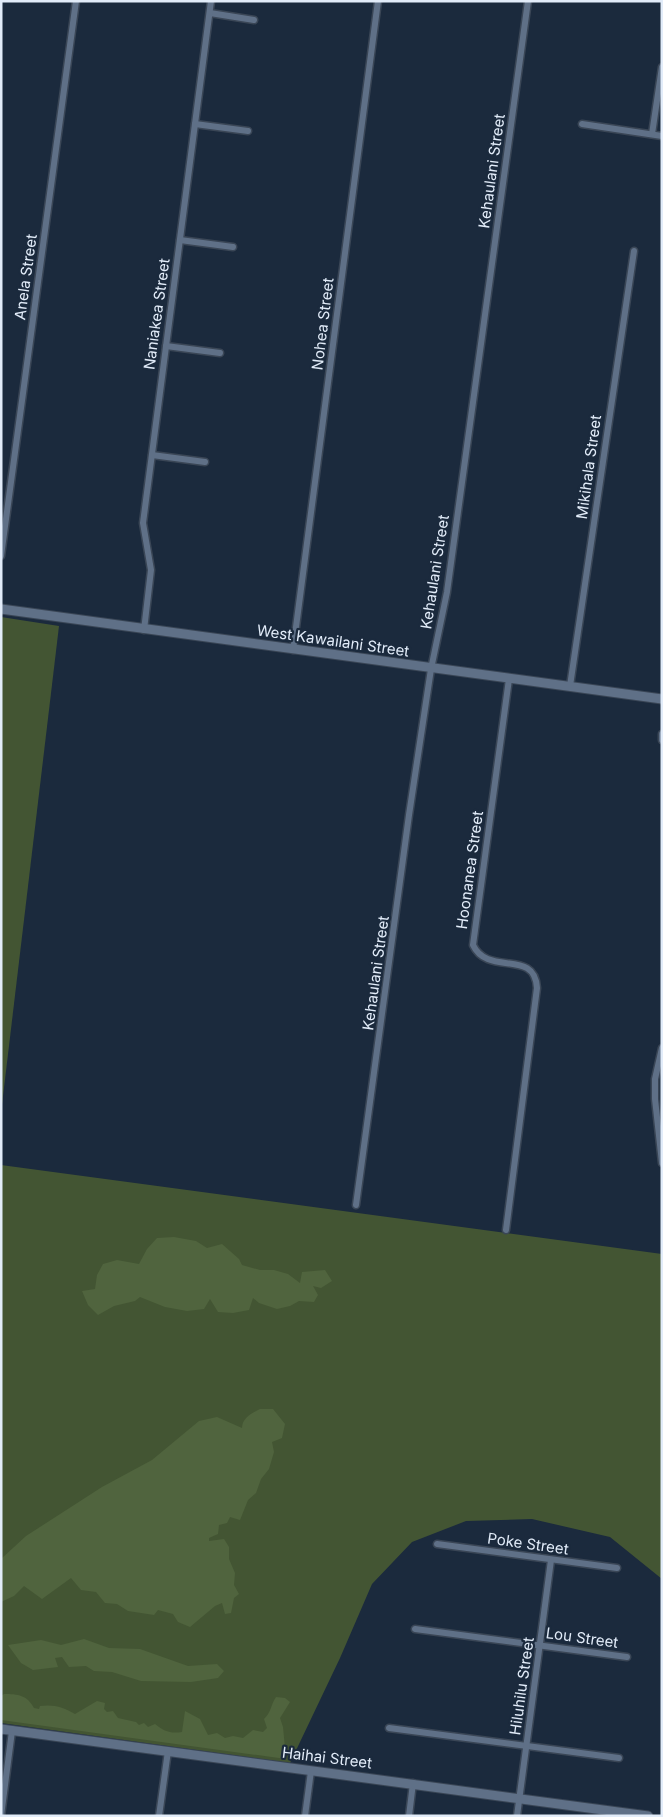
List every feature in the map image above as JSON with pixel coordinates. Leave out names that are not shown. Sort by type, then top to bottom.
[{"type":"street","name":"Anela Street","points":[[1,556],[76,1]]},
{"type":"street","name":"Naniakea Street","points":[[144,630],[151,570],[143,523],[211,1]]},
{"type":"street","name":"Nohea Street","points":[[293,650],[378,1]]},
{"type":"street","name":"Kehaulani Street","points":[[356,1205],[409,815],[431,669],[447,592],[528,1]]},
{"type":"street","points":[[210,13],[254,20]]},
{"type":"street","points":[[652,134],[662,67]]},
{"type":"street","points":[[195,124],[248,131]]},
{"type":"street","points":[[582,124],[662,136]]},
{"type":"street","points":[[180,240],[233,247]]},
{"type":"street","name":"Mikihala Street","points":[[570,686],[634,251]]},
{"type":"street","points":[[166,346],[220,353]]},
{"type":"street","points":[[152,454],[205,462]]},
{"type":"street","name":"West Kawailani Street","points":[[1,610],[662,699]]},
{"type":"street","name":"Hoonanea Street","points":[[506,1230],[537,979],[533,972],[525,967],[482,958],[473,946],[509,679]]},
{"type":"street","points":[[662,734],[662,740]]},
{"type":"street","points":[[662,1048],[655,1079],[662,1163]]},
{"type":"street","name":"Poke Street","points":[[437,1544],[617,1568]]},
{"type":"street","name":"Hiluhilu Street","points":[[517,1816],[551,1560]]},
{"type":"street","name":"Lou Street","points":[[415,1629],[627,1657]]},
{"type":"street","points":[[389,1728],[619,1758]]},
{"type":"street","name":"Haihai Street","points":[[1,1729],[414,1783],[648,1816]]},
{"type":"street","points":[[1,1816],[12,1730]]},
{"type":"street","points":[[159,1816],[168,1751]]},
{"type":"street","points":[[305,1816],[311,1770]]},
{"type":"street","points":[[409,1816],[414,1783]]},
{"type":"green space","points":[[1,617],[59,626],[1,1113]]},
{"type":"green space","points":[[1,1165],[662,1254],[662,1579],[610,1537],[532,1519],[466,1521],[412,1542],[372,1584],[340,1658],[290,1763],[1,1723]]},
{"type":"green space","points":[[174,1237],[196,1241],[207,1248],[222,1244],[239,1259],[242,1265],[288,1274],[300,1283],[302,1272],[325,1270],[332,1281],[321,1288],[313,1286],[318,1295],[314,1302],[299,1301],[290,1306],[277,1309],[259,1303],[253,1298],[249,1310],[233,1313],[218,1312],[210,1299],[204,1309],[187,1311],[165,1307],[140,1297],[135,1301],[114,1306],[98,1315],[88,1305],[82,1291],[95,1289],[97,1275],[103,1264],[117,1260],[139,1264],[147,1249],[157,1238]]},
{"type":"green space","points":[[260,1409],[273,1409],[285,1424],[282,1438],[272,1442],[274,1452],[269,1469],[261,1479],[256,1493],[248,1500],[240,1520],[230,1517],[227,1523],[219,1525],[218,1534],[209,1538],[209,1541],[224,1539],[229,1547],[229,1559],[235,1573],[234,1585],[239,1594],[234,1598],[231,1613],[225,1614],[222,1603],[215,1606],[190,1627],[178,1622],[173,1614],[158,1610],[154,1615],[128,1611],[117,1604],[105,1603],[96,1592],[81,1590],[71,1578],[42,1599],[24,1586],[14,1596],[1,1602],[1,1559],[26,1536],[102,1487],[152,1460],[199,1421],[217,1417],[242,1428],[244,1421]]},
{"type":"green space","points":[[84,1639],[109,1648],[140,1649],[188,1666],[217,1664],[224,1671],[218,1678],[191,1682],[141,1681],[112,1672],[94,1671],[86,1666],[69,1667],[62,1657],[55,1658],[58,1667],[33,1670],[21,1663],[8,1645],[41,1640],[61,1645]]},
{"type":"green space","points":[[4,1694],[22,1696],[34,1708],[39,1709],[40,1706],[45,1705],[54,1706],[75,1714],[97,1701],[105,1703],[104,1709],[107,1712],[113,1711],[118,1718],[136,1722],[139,1725],[144,1723],[148,1727],[155,1724],[164,1730],[174,1733],[182,1732],[185,1711],[200,1719],[208,1735],[217,1733],[225,1738],[233,1736],[243,1738],[253,1730],[263,1732],[267,1728],[264,1719],[276,1697],[285,1698],[290,1702],[280,1718],[283,1727],[286,1759],[1,1720],[1,1696]]}]
